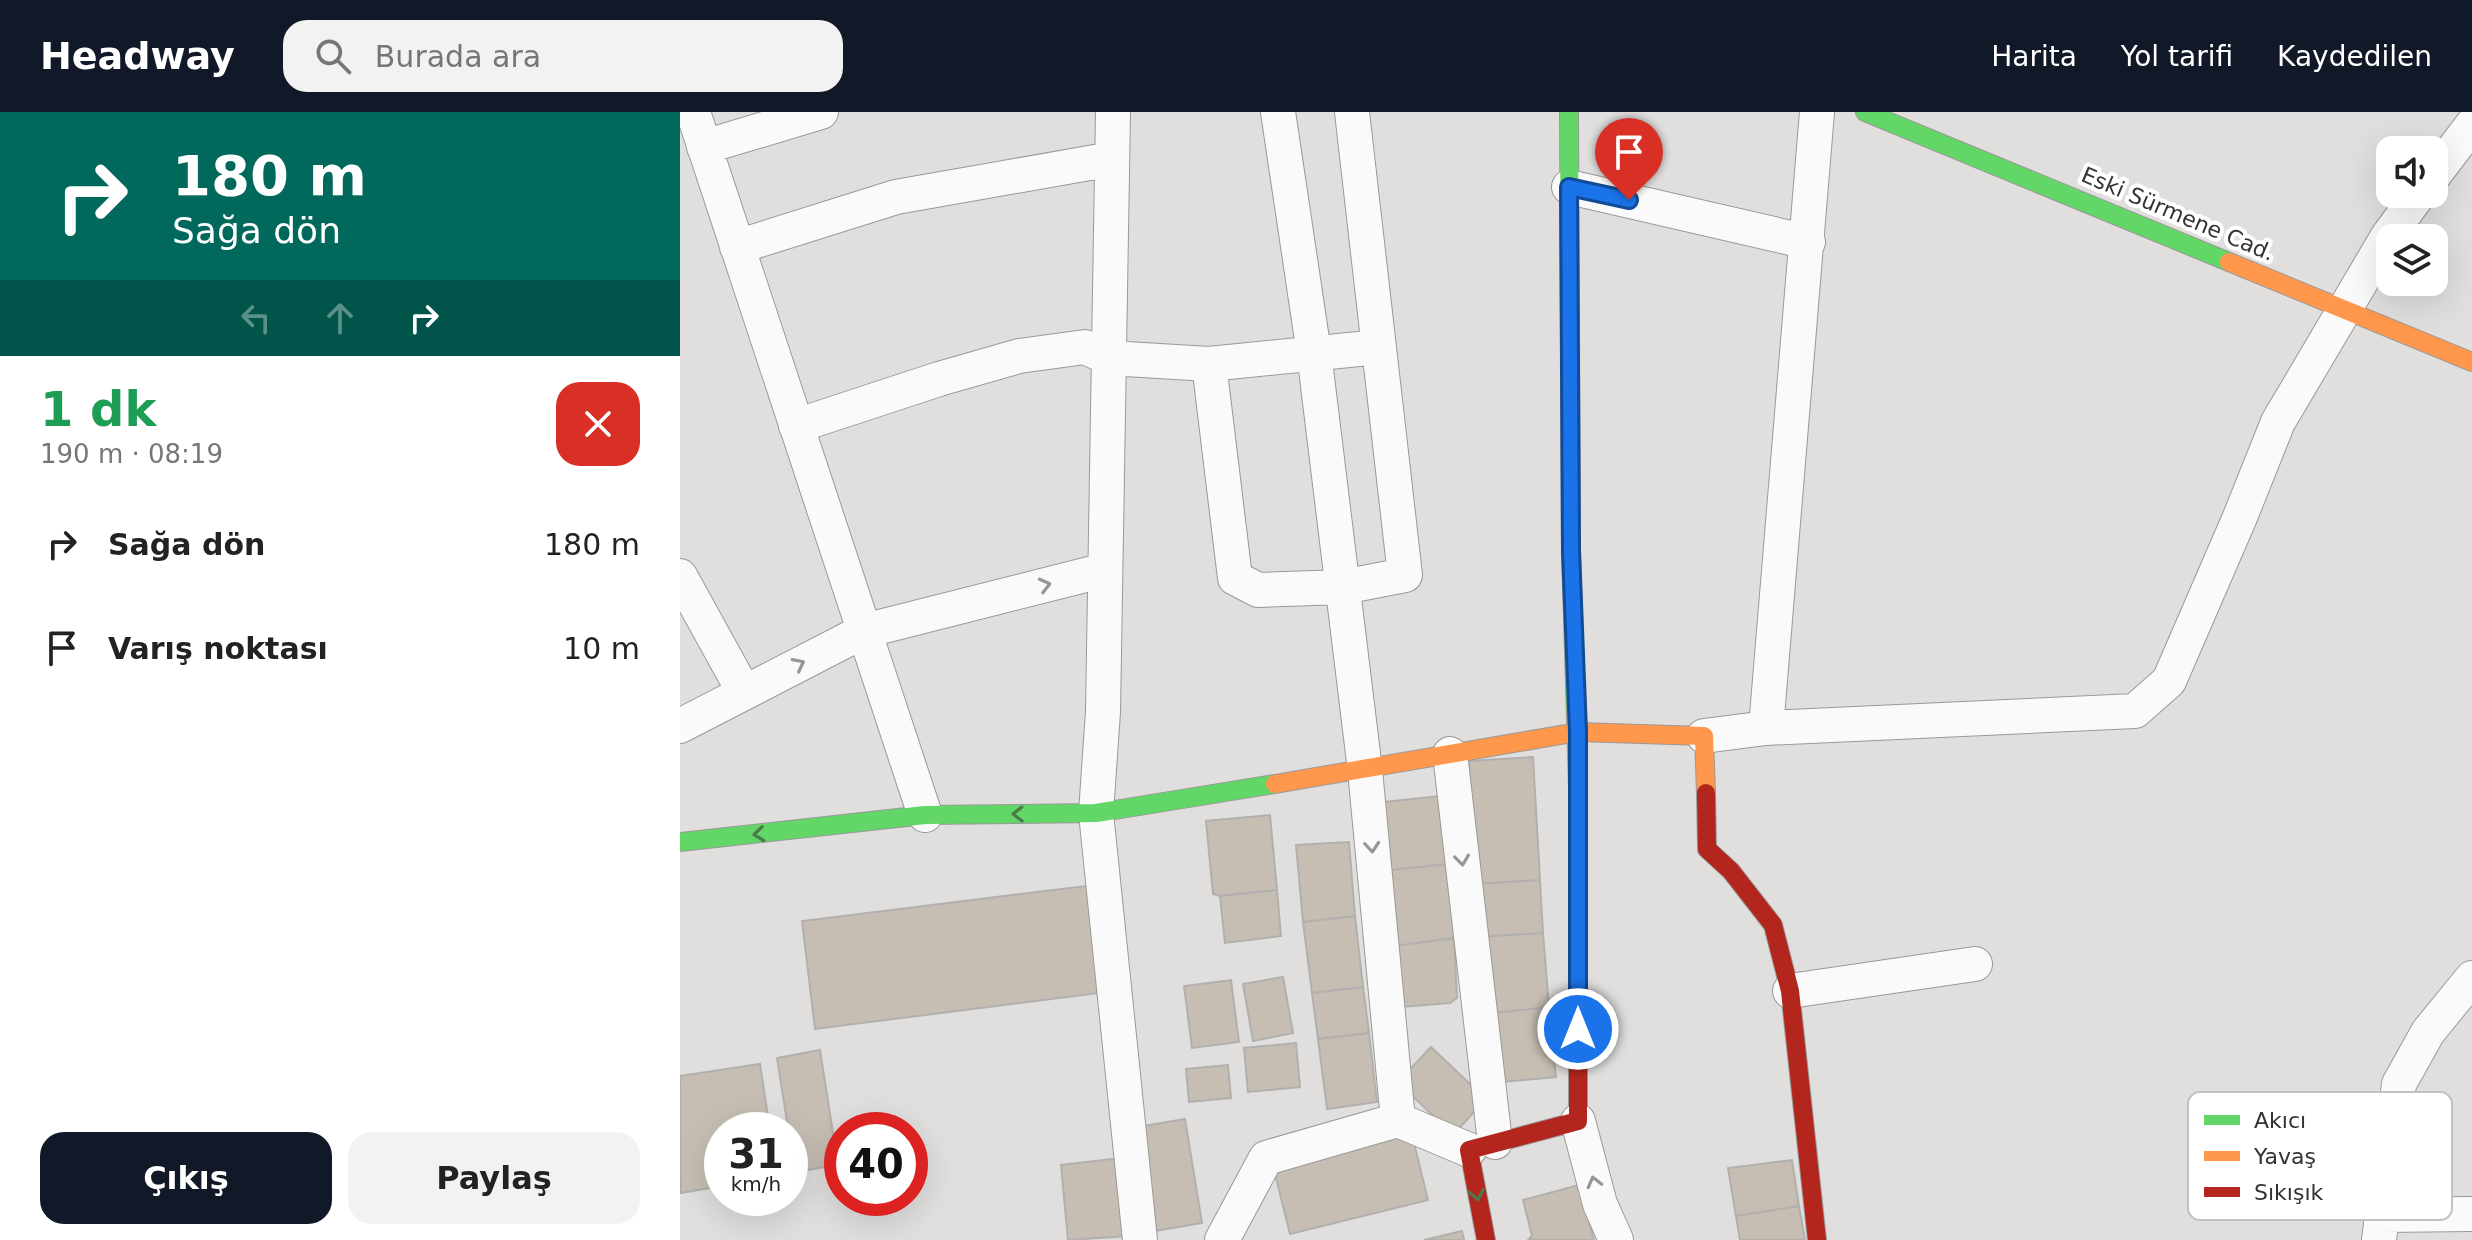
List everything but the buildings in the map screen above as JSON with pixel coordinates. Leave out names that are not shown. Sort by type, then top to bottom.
[{"type":"street","points":[[693,112],[925,815]]},
{"type":"street","points":[[704,147],[821,112]]},
{"type":"street","points":[[1113,112],[1103,712],[1096,813],[1140,1240]]},
{"type":"street","points":[[1278,112],[1314,353],[1365,770],[1398,1120]]},
{"type":"street","points":[[1209,364],[1235,578],[1258,590],[1343,587],[1405,575],[1352,112]]},
{"type":"street","points":[[1569,112],[1571,551],[1578,732],[1578,1121],[1600,1204],[1616,1240]]},
{"type":"street","points":[[1766,728],[1817,112]]},
{"type":"street","name":"Eski Sürmene Cad.","points":[[1865,112],[2472,362]]},
{"type":"street","points":[[2448,157],[2472,125]]},
{"type":"street","points":[[737,247],[896,197],[1112,159]]},
{"type":"street","points":[[1569,187],[1808,242]]},
{"type":"street","points":[[680,842],[925,815],[1096,813],[1578,732],[1704,736],[1766,728],[2135,711],[2169,681],[2278,422],[2388,236],[2409,208]]},
{"type":"street","points":[[796,426],[1019,356],[1085,347],[1109,358],[1209,364],[1379,347]]},
{"type":"street","points":[[680,726],[864,631],[1105,570]]},
{"type":"street","points":[[680,576],[744,692]]},
{"type":"street","points":[[1704,736],[1707,849],[1731,871],[1773,925],[1790,991],[1817,1240]]},
{"type":"street","points":[[1450,754],[1482,1146],[1486,1240]]},
{"type":"street","points":[[1790,991],[1975,964]]},
{"type":"street","points":[[2398,1092],[2399,1084],[2428,1032],[2471,981]]},
{"type":"street","points":[[1222,1240],[1266,1158],[1398,1120],[1482,1146],[1578,1121]]},
{"type":"street","points":[[2452,1217],[2472,1214]]},
{"type":"street","points":[[2381,1228],[2433,1220]]},
{"type":"traffic: fast","points":[[1569,112],[1571,551],[1578,787]]},
{"type":"traffic: fast","points":[[1865,112],[2229,262]]},
{"type":"traffic: fast","points":[[680,842],[925,815],[1096,813],[1275,784]]},
{"type":"traffic: slow","points":[[2229,262],[2472,362]]},
{"type":"traffic: slow","points":[[1275,784],[1578,732],[1704,736],[1706,793]]},
{"type":"traffic: jam","points":[[1486,1240],[1469,1150],[1578,1121],[1578,787]]},
{"type":"traffic: jam","points":[[1706,793],[1707,849],[1731,871],[1773,925],[1790,991],[1817,1240]]},
{"type":"route","points":[[1578,1029],[1578,732],[1571,551],[1569,187],[1629,200]]}]
